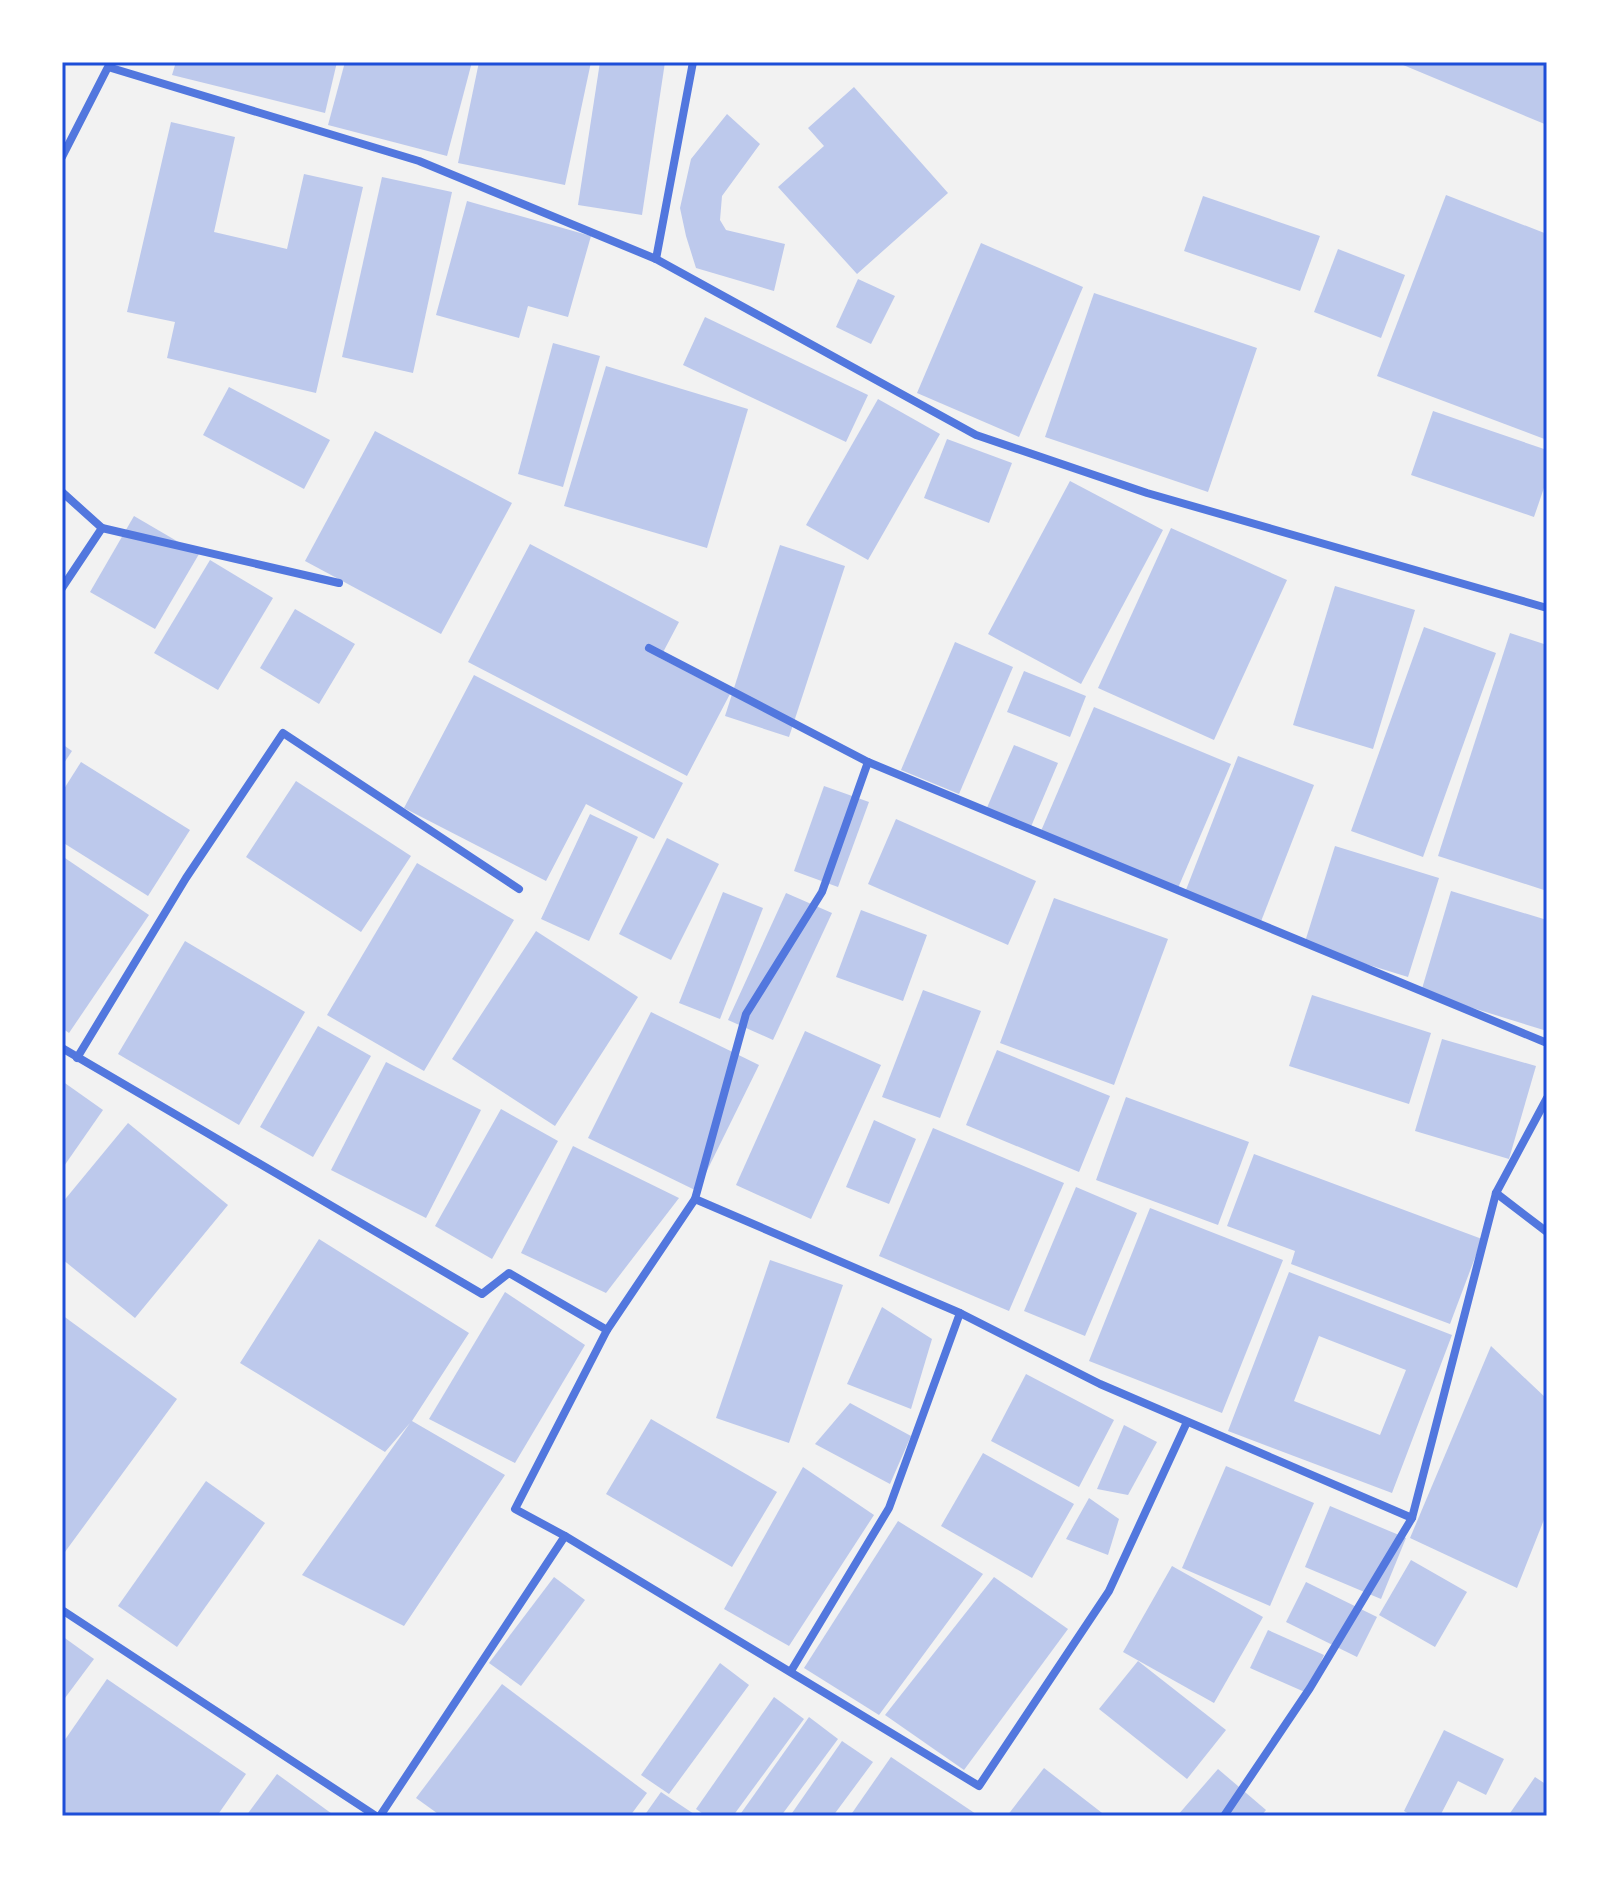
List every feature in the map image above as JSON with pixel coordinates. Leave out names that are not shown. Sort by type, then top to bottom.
[{"type":"street","points":[[656,259],[693,62]]},
{"type":"street","points":[[62,157],[108,67],[419,161],[656,259],[976,435],[1147,493],[1547,608]]},
{"type":"street","points":[[62,492],[102,528],[339,583]]},
{"type":"street","points":[[62,588],[102,528]]},
{"type":"street","points":[[649,648],[868,762],[1547,1043]]},
{"type":"street","points":[[77,1058],[186,878],[283,733],[519,889]]},
{"type":"street","points":[[868,762],[822,892],[746,1014],[695,1199],[607,1330],[515,1509],[565,1536],[979,1786],[1109,1591],[1187,1422]]},
{"type":"street","points":[[62,1048],[482,1294],[509,1273],[607,1330]]},
{"type":"street","points":[[1224,1816],[1310,1688],[1412,1518],[1496,1193],[1547,1098]]},
{"type":"street","points":[[1496,1193],[1547,1232]]},
{"type":"street","points":[[695,1199],[960,1313],[1100,1384],[1412,1518]]},
{"type":"street","points":[[791,1671],[889,1508],[960,1313]]},
{"type":"street","points":[[62,1610],[378,1816],[565,1536]]},
{"type":"building","points":[[176,62],[337,62],[325,113],[172,75]]},
{"type":"building","points":[[345,62],[472,62],[447,156],[328,125]]},
{"type":"building","points":[[479,62],[591,62],[565,185],[458,163]]},
{"type":"building","points":[[600,62],[665,62],[642,215],[578,205]]},
{"type":"building","points":[[1396,62],[1547,62],[1547,125]]},
{"type":"building","points":[[854,87],[948,193],[857,274],[778,187],[824,146],[808,128]]},
{"type":"building","points":[[727,114],[760,144],[722,196],[720,220],[726,230],[785,244],[774,291],[696,268],[686,236],[680,208],[691,159]]},
{"type":"building","points":[[171,122],[235,137],[214,232],[287,249],[304,174],[363,187],[316,393],[167,358],[175,322],[127,312]]},
{"type":"building","points":[[382,177],[452,192],[413,373],[342,357]]},
{"type":"building","points":[[1446,195],[1547,234],[1547,440],[1377,376]]},
{"type":"building","points":[[1203,196],[1320,236],[1300,291],[1184,251]]},
{"type":"building","points":[[467,201],[591,236],[568,317],[528,306],[519,338],[436,315]]},
{"type":"building","points":[[981,243],[1083,287],[1019,437],[917,393]]},
{"type":"building","points":[[1338,249],[1405,275],[1381,338],[1314,312]]},
{"type":"building","points":[[858,279],[895,296],[871,344],[836,327]]},
{"type":"building","points":[[1094,293],[1257,348],[1208,492],[1045,437]]},
{"type":"building","points":[[705,317],[868,395],[846,442],[683,365]]},
{"type":"building","points":[[553,343],[600,356],[563,487],[518,474]]},
{"type":"building","points":[[606,366],[748,409],[707,548],[564,506]]},
{"type":"building","points":[[229,387],[330,440],[304,489],[203,435]]},
{"type":"building","points":[[878,399],[940,434],[868,560],[806,525]]},
{"type":"building","points":[[1433,411],[1547,450],[1547,479],[1534,517],[1411,475]]},
{"type":"building","points":[[375,431],[512,503],[441,634],[305,561]]},
{"type":"building","points":[[947,439],[1012,463],[989,523],[924,498]]},
{"type":"building","points":[[1070,481],[1163,530],[1081,684],[988,634]]},
{"type":"building","points":[[134,516],[199,554],[155,629],[90,592]]},
{"type":"building","points":[[1171,528],[1287,580],[1214,740],[1098,688]]},
{"type":"building","points":[[530,544],[679,622],[660,658],[730,694],[687,776],[468,662]]},
{"type":"building","points":[[780,545],[845,566],[789,737],[725,716]]},
{"type":"building","points":[[210,560],[273,598],[218,690],[154,653]]},
{"type":"building","points":[[1335,586],[1415,610],[1373,749],[1293,725]]},
{"type":"building","points":[[295,609],[355,644],[319,704],[260,668]]},
{"type":"building","points":[[1424,627],[1496,653],[1423,857],[1351,831]]},
{"type":"building","points":[[1510,633],[1547,645],[1547,891],[1438,856]]},
{"type":"building","points":[[955,642],[1013,667],[959,794],[901,770]]},
{"type":"building","points":[[1024,671],[1086,696],[1070,737],[1007,712]]},
{"type":"building","points":[[474,675],[683,783],[654,839],[586,804],[546,881],[404,808]]},
{"type":"building","points":[[1094,707],[1231,764],[1178,888],[1041,831]]},
{"type":"building","points":[[62,744],[72,751],[62,766]]},
{"type":"building","points":[[1014,745],[1058,763],[1030,829],[986,810]]},
{"type":"building","points":[[1238,756],[1314,785],[1260,924],[1184,895]]},
{"type":"building","points":[[81,762],[190,830],[148,896],[62,842],[62,792]]},
{"type":"building","points":[[296,781],[411,856],[361,932],[246,857]]},
{"type":"building","points":[[824,786],[869,802],[838,887],[794,871]]},
{"type":"building","points":[[590,814],[638,837],[589,941],[541,919]]},
{"type":"building","points":[[896,819],[1036,881],[1008,945],[868,884]]},
{"type":"building","points":[[667,838],[719,864],[671,960],[619,934]]},
{"type":"building","points":[[1335,846],[1439,878],[1408,977],[1304,945]]},
{"type":"building","points":[[62,856],[149,915],[69,1033],[62,1028]]},
{"type":"building","points":[[417,863],[514,920],[424,1071],[327,1015]]},
{"type":"building","points":[[1451,891],[1547,920],[1547,1031],[1421,992]]},
{"type":"building","points":[[723,892],[763,908],[720,1019],[679,1003]]},
{"type":"building","points":[[786,893],[832,913],[773,1040],[728,1020]]},
{"type":"building","points":[[1054,898],[1168,939],[1114,1085],[1000,1043]]},
{"type":"building","points":[[861,910],[927,935],[903,1001],[836,977]]},
{"type":"building","points":[[536,931],[638,997],[555,1126],[452,1059]]},
{"type":"building","points":[[185,941],[305,1012],[239,1125],[118,1054]]},
{"type":"building","points":[[923,990],[981,1011],[940,1118],[882,1097]]},
{"type":"building","points":[[1312,995],[1431,1033],[1409,1104],[1289,1066]]},
{"type":"building","points":[[651,1012],[759,1065],[697,1191],[588,1138]]},
{"type":"building","points":[[318,1026],[371,1056],[313,1157],[260,1127]]},
{"type":"building","points":[[805,1031],[881,1065],[811,1219],[736,1185]]},
{"type":"building","points":[[1442,1039],[1536,1066],[1509,1159],[1415,1131]]},
{"type":"building","points":[[997,1050],[1110,1096],[1079,1172],[966,1125]]},
{"type":"building","points":[[386,1062],[481,1110],[426,1218],[331,1170]]},
{"type":"building","points":[[62,1081],[103,1110],[62,1169]]},
{"type":"building","points":[[1126,1097],[1249,1142],[1218,1225],[1096,1180]]},
{"type":"building","points":[[501,1109],[558,1141],[492,1259],[435,1226]]},
{"type":"building","points":[[874,1120],[916,1139],[889,1204],[846,1187]]},
{"type":"building","points":[[128,1123],[228,1205],[135,1318],[62,1259],[62,1203]]},
{"type":"building","points":[[933,1128],[1064,1183],[1009,1311],[879,1256]]},
{"type":"building","points":[[573,1146],[679,1198],[606,1293],[521,1253]]},
{"type":"building","points":[[1254,1154],[1482,1239],[1450,1324],[1291,1264],[1295,1251],[1227,1226]]},
{"type":"building","points":[[1076,1187],[1137,1213],[1085,1336],[1024,1311]]},
{"type":"building","points":[[1150,1208],[1283,1260],[1222,1413],[1089,1361]]},
{"type":"building","points":[[319,1239],[469,1333],[412,1421],[505,1475],[404,1626],[302,1575],[410,1423],[385,1452],[240,1363]]},
{"type":"building","points":[[770,1260],[843,1285],[789,1443],[716,1418]]},
{"type":"building","points":[[1289,1272],[1452,1335],[1392,1493],[1228,1431]],"holes":[[[1319,1336],[1406,1370],[1380,1435],[1294,1401]]]},
{"type":"building","points":[[505,1292],[585,1345],[515,1463],[429,1419]]},
{"type":"building","points":[[882,1307],[932,1339],[911,1409],[847,1384]]},
{"type":"building","points":[[62,1315],[177,1399],[62,1556]]},
{"type":"building","points":[[1491,1346],[1547,1399],[1547,1512],[1517,1588],[1410,1538]]},
{"type":"building","points":[[1026,1374],[1114,1420],[1079,1487],[991,1441]]},
{"type":"building","points":[[850,1403],[911,1436],[890,1484],[815,1444]]},
{"type":"building","points":[[651,1419],[777,1492],[732,1567],[606,1494]]},
{"type":"building","points":[[1124,1425],[1157,1442],[1128,1495],[1097,1489]]},
{"type":"building","points":[[983,1453],[1074,1504],[1032,1578],[941,1526]]},
{"type":"building","points":[[1226,1466],[1314,1503],[1270,1606],[1182,1568]]},
{"type":"building","points":[[803,1467],[874,1515],[789,1646],[724,1609]]},
{"type":"building","points":[[206,1481],[265,1523],[177,1647],[118,1606]]},
{"type":"building","points":[[1089,1498],[1119,1519],[1108,1555],[1066,1539]]},
{"type":"building","points":[[1330,1506],[1406,1538],[1381,1599],[1305,1567]]},
{"type":"building","points":[[898,1521],[983,1574],[879,1715],[804,1668]]},
{"type":"building","points":[[1411,1560],[1467,1592],[1435,1647],[1379,1615]]},
{"type":"building","points":[[1172,1566],[1263,1617],[1214,1703],[1123,1652]]},
{"type":"building","points":[[554,1577],[585,1600],[521,1686],[489,1663]]},
{"type":"building","points":[[994,1577],[1068,1629],[964,1770],[885,1715]]},
{"type":"building","points":[[1306,1582],[1377,1617],[1357,1657],[1286,1622]]},
{"type":"building","points":[[1268,1630],[1324,1655],[1307,1693],[1250,1668]]},
{"type":"building","points":[[62,1636],[94,1659],[62,1702]]},
{"type":"building","points":[[1138,1661],[1226,1730],[1187,1779],[1099,1709]]},
{"type":"building","points":[[720,1663],[749,1685],[669,1794],[641,1775]]},
{"type":"building","points":[[107,1679],[246,1774],[217,1816],[62,1816],[62,1744]]},
{"type":"building","points":[[502,1684],[647,1793],[630,1816],[441,1816],[416,1798]]},
{"type":"building","points":[[774,1697],[804,1719],[733,1816],[706,1816],[696,1809]]},
{"type":"building","points":[[809,1717],[838,1739],[781,1816],[739,1816]]},
{"type":"building","points":[[1444,1730],[1504,1759],[1486,1795],[1458,1781],[1440,1816],[1413,1816],[1404,1811]]},
{"type":"building","points":[[842,1741],[873,1762],[833,1816],[790,1816]]},
{"type":"building","points":[[891,1757],[979,1816],[850,1816]]},
{"type":"building","points":[[1044,1768],[1106,1816],[1007,1816]]},
{"type":"building","points":[[1218,1769],[1266,1810],[1261,1816],[1177,1816]]},
{"type":"building","points":[[277,1774],[335,1816],[246,1816]]},
{"type":"building","points":[[1535,1777],[1547,1785],[1547,1816],[1508,1816]]},
{"type":"building","points":[[661,1792],[697,1816],[644,1816]]}]
